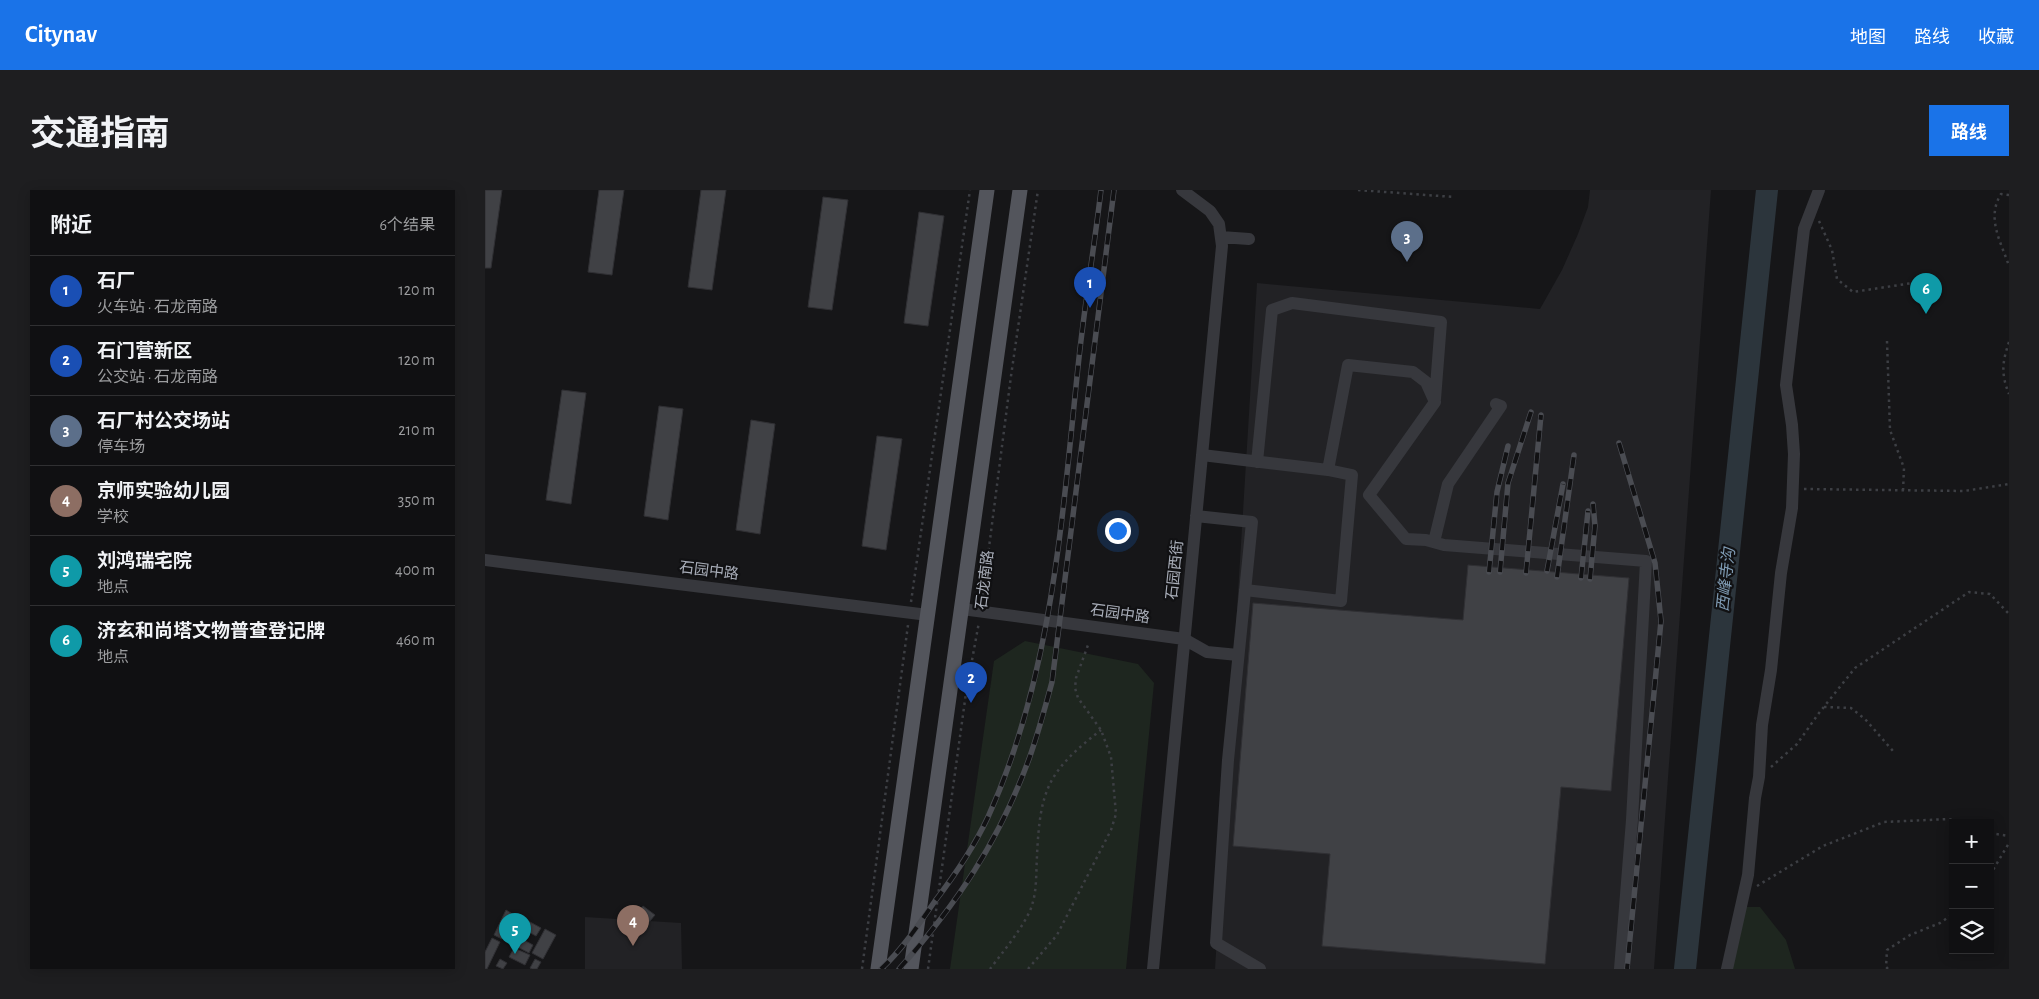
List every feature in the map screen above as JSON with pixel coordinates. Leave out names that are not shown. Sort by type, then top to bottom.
[{"type":"main road","points":[[878,969],[987,190]]},
{"type":"main road","name":"石龙南路","points":[[911,969],[1020,190]]},
{"type":"street","name":"石园西街","points":[[1153,969],[1222,246],[1219,224],[1210,211],[1182,190]]},
{"type":"street","points":[[1727,969],[1747,875],[1759,777],[1762,726],[1771,670],[1781,573],[1792,508],[1792,425],[1786,385],[1804,229],[1819,190]]},
{"type":"street","points":[[1221,237],[1249,239]]},
{"type":"street","points":[[1257,462],[1272,310],[1292,303],[1441,322],[1435,402],[1369,495],[1406,539],[1444,545],[1646,561],[1632,820],[1620,969]]},
{"type":"street","points":[[1328,470],[1348,365],[1413,372],[1426,382],[1435,402]]},
{"type":"street","points":[[1434,542],[1448,484],[1501,406],[1496,404]]},
{"type":"street","points":[[1202,455],[1328,470],[1352,476],[1341,601],[1245,590]]},
{"type":"street","points":[[1196,516],[1252,522],[1227,760],[1216,943],[1260,969]]},
{"type":"street","name":"石园中路","points":[[485,560],[928,615]]},
{"type":"street","name":"石园中路","points":[[962,609],[1184,639]]},
{"type":"street","points":[[1184,639],[1207,652],[1238,655]]},
{"type":"path","points":[[862,969],[909,612],[971,190]]},
{"type":"path","name":"石龙南路","points":[[928,969],[966,693],[981,611],[1011,376],[1038,190]]},
{"type":"path","points":[[1358,190],[1454,197]]},
{"type":"path","points":[[2009,195],[2001,194],[1995,203],[1994,214],[1995,229],[2009,266]]},
{"type":"path","points":[[1812,206],[1832,250],[1837,279],[1845,288],[1853,292],[1926,281]]},
{"type":"path","points":[[1887,341],[1890,430],[1904,468],[1903,491]]},
{"type":"path","points":[[2009,342],[2002,376],[2009,394]]},
{"type":"path","points":[[1793,489],[1964,492],[2009,484]]},
{"type":"path","points":[[1759,777],[1797,744],[1824,706],[1855,668],[1969,592],[1990,594],[2009,614]]},
{"type":"path","points":[[1028,969],[1057,935],[1107,838],[1116,814],[1111,757],[1101,730],[1078,698],[1075,688],[1076,678],[1089,645]]},
{"type":"path","points":[[1824,706],[1851,708],[1865,720],[1893,751]]},
{"type":"path","points":[[990,969],[1008,946],[1032,907],[1035,893],[1041,807],[1049,786],[1057,770],[1075,750],[1101,730]]},
{"type":"path","points":[[1743,895],[1823,846],[1884,822],[1949,819]]},
{"type":"path","points":[[1994,834],[2009,836]]},
{"type":"path","points":[[1994,868],[2009,843]]},
{"type":"path","points":[[1888,969],[1886,967],[1887,950],[1910,935],[1941,923],[1949,917]]},
{"type":"shaded area","points":[[1590,190],[1711,190],[1654,969],[1215,969],[1257,283],[1540,309],[1562,270],[1578,234],[1588,207]]},
{"type":"shaded area","points":[[1025,641],[1138,664],[1154,683],[1126,969],[950,969],[994,661]]},
{"type":"shaded area","points":[[1741,907],[1760,907],[1786,940],[1795,969],[1730,969]]},
{"type":"shaded area","points":[[585,917],[681,923],[682,969],[585,969]]},
{"type":"building","points":[[485,190],[502,190],[491,268],[485,268]]},
{"type":"building","points":[[599,190],[624,190],[612,275],[588,272]]},
{"type":"building","points":[[701,190],[726,190],[712,290],[688,287]]},
{"type":"building","points":[[823,197],[848,200],[832,310],[808,307]]},
{"type":"building","points":[[919,212],[944,216],[928,326],[904,323]]},
{"type":"building","points":[[562,390],[586,393],[571,504],[546,500]]},
{"type":"building","points":[[659,406],[683,409],[668,520],[644,516]]},
{"type":"building","points":[[751,420],[775,424],[760,534],[736,530]]},
{"type":"building","points":[[877,436],[902,439],[886,550],[862,546]]},
{"type":"building","points":[[1468,565],[1629,578],[1611,791],[1561,787],[1545,964],[1322,946],[1330,854],[1233,846],[1253,603],[1463,620]]},
{"type":"building","points":[[643,906],[655,915],[640,933],[629,924]]},
{"type":"building","points":[[506,910],[514,915],[502,939],[494,935]]},
{"type":"building","points":[[519,916],[541,928],[536,936],[514,924]]},
{"type":"building","points":[[519,928],[525,931],[522,938],[516,934]]},
{"type":"building","points":[[545,929],[556,935],[543,959],[532,953]]},
{"type":"building","points":[[511,933],[533,945],[529,953],[506,941]]},
{"type":"building","points":[[492,938],[500,942],[487,969],[485,969],[485,952]]},
{"type":"building","points":[[514,948],[530,955],[525,965],[509,957]]},
{"type":"building","points":[[500,959],[507,963],[503,969],[496,966]]},
{"type":"building","points":[[535,959],[541,962],[537,969],[532,969],[530,968]]},
{"type":"waterway","name":"西峰寺沟","points":[[1685,969],[1767,190]]},
{"type":"railway","points":[[881,969],[896,954],[916,928],[957,871],[977,839],[1010,763],[1027,709],[1051,596],[1066,482],[1080,345],[1101,190]]},
{"type":"railway","points":[[899,969],[958,896],[990,844],[1017,789],[1032,750],[1047,701],[1052,682],[1114,190]]},
{"type":"railway","points":[[1500,572],[1508,483],[1531,412]]},
{"type":"railway","points":[[1526,573],[1541,415]]},
{"type":"railway","points":[[1619,443],[1655,563],[1661,621],[1627,969]]},
{"type":"railway","points":[[1489,572],[1497,492],[1508,446]]},
{"type":"railway","points":[[1557,577],[1574,455]]},
{"type":"railway","points":[[1547,571],[1563,484]]},
{"type":"railway","points":[[1590,579],[1595,526],[1593,504]]},
{"type":"railway","points":[[1581,578],[1588,511]]},
{"type":"place","name":"石厂村公交场站","points":[[1407,262]]},
{"type":"place","name":"石厂","points":[[1090,308]]},
{"type":"place","name":"济玄和尚塔文物普查登记牌","points":[[1926,314]]},
{"type":"place","name":"石门营新区","points":[[971,703]]},
{"type":"place","name":"京师实验幼儿园","points":[[633,946]]},
{"type":"place","name":"刘鸿瑞宅院","points":[[515,954]]}]
